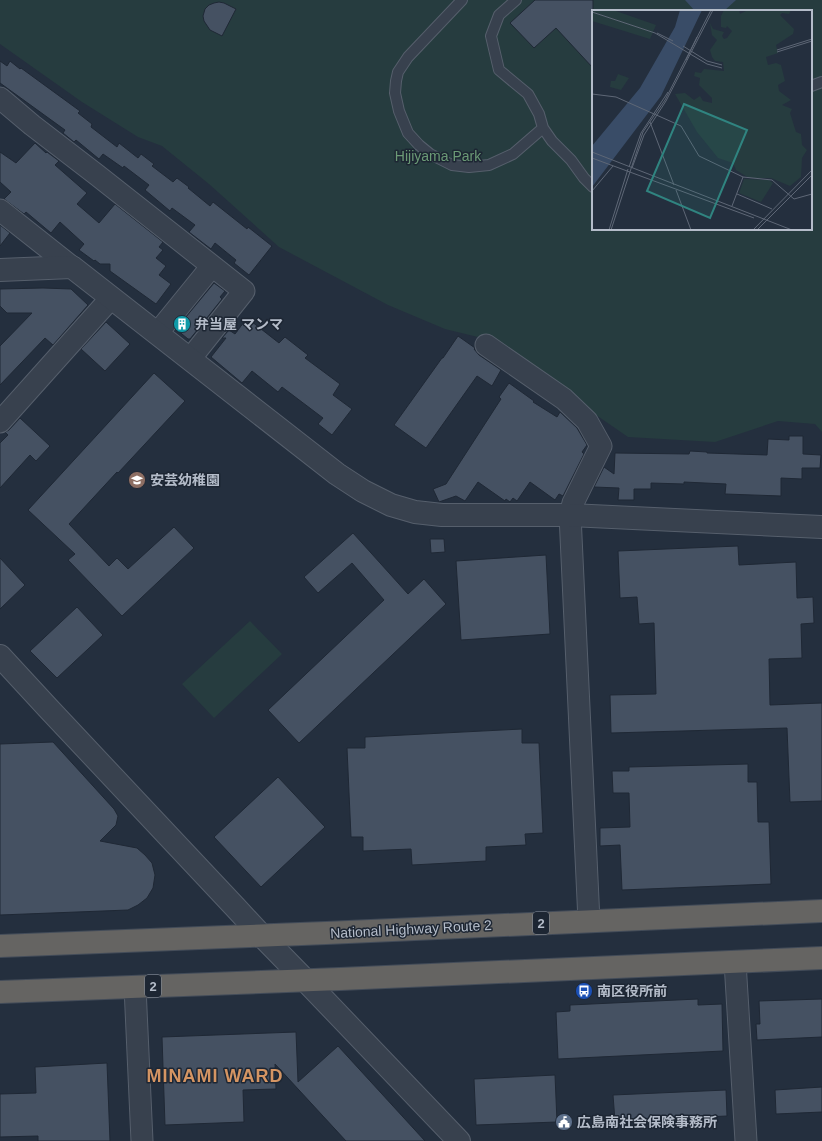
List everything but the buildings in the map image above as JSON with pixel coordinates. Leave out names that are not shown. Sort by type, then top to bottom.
[{"type":"highway","name":"National Highway Route 2","points":[[0,946],[822,911]]},
{"type":"highway","name":"2","points":[[0,992],[822,958]]},
{"type":"street","points":[[0,98],[32,125],[98,175],[244,291],[190,359]]},
{"type":"street","points":[[0,210],[338,474],[363,492],[391,505],[415,512],[442,515],[570,515],[822,527]]},
{"type":"street","points":[[164,325],[212,266]]},
{"type":"street","points":[[0,270],[72,267]]},
{"type":"street","points":[[0,422],[112,298]]},
{"type":"street","points":[[486,345],[564,399],[587,421],[601,446],[573,503],[570,515],[589,921]]},
{"type":"street","points":[[0,656],[261,936],[459,1141]]},
{"type":"street","points":[[736,962],[746,1141]]},
{"type":"street","points":[[135,987],[142,1141]]},
{"type":"lane","points":[[462,0],[408,57],[398,72],[396,93],[399,111],[408,133],[430,154],[452,165],[469,167],[489,164],[513,154],[543,128]]},
{"type":"lane","points":[[516,0],[500,15],[491,36],[499,70],[528,94],[539,114],[543,128],[552,141],[571,160],[592,186]]},
{"type":"lane","points":[[812,86],[822,82]]},
{"type":"green space","name":"Hijiyama Park","points":[[0,0],[822,0],[822,432],[815,424],[778,421],[715,442],[628,437],[486,339],[445,329],[388,305],[279,247],[209,184],[162,146],[138,137],[82,102],[0,44]]},
{"type":"green space","points":[[250,621],[282,654],[214,718],[182,684]]},
{"type":"water","points":[[685,0],[736,0],[725,10],[694,10]]},
{"type":"place","name":"弁当屋 マンマ","points":[[182,324]]},
{"type":"place","name":"安芸幼稚園","points":[[137,480]]},
{"type":"place","name":"南区役所前","points":[[584,991]]},
{"type":"place","name":"広島南社会保険事務所","points":[[564,1122]]},
{"type":"district","name":"MINAMI WARD","points":[[215,1076]]}]
